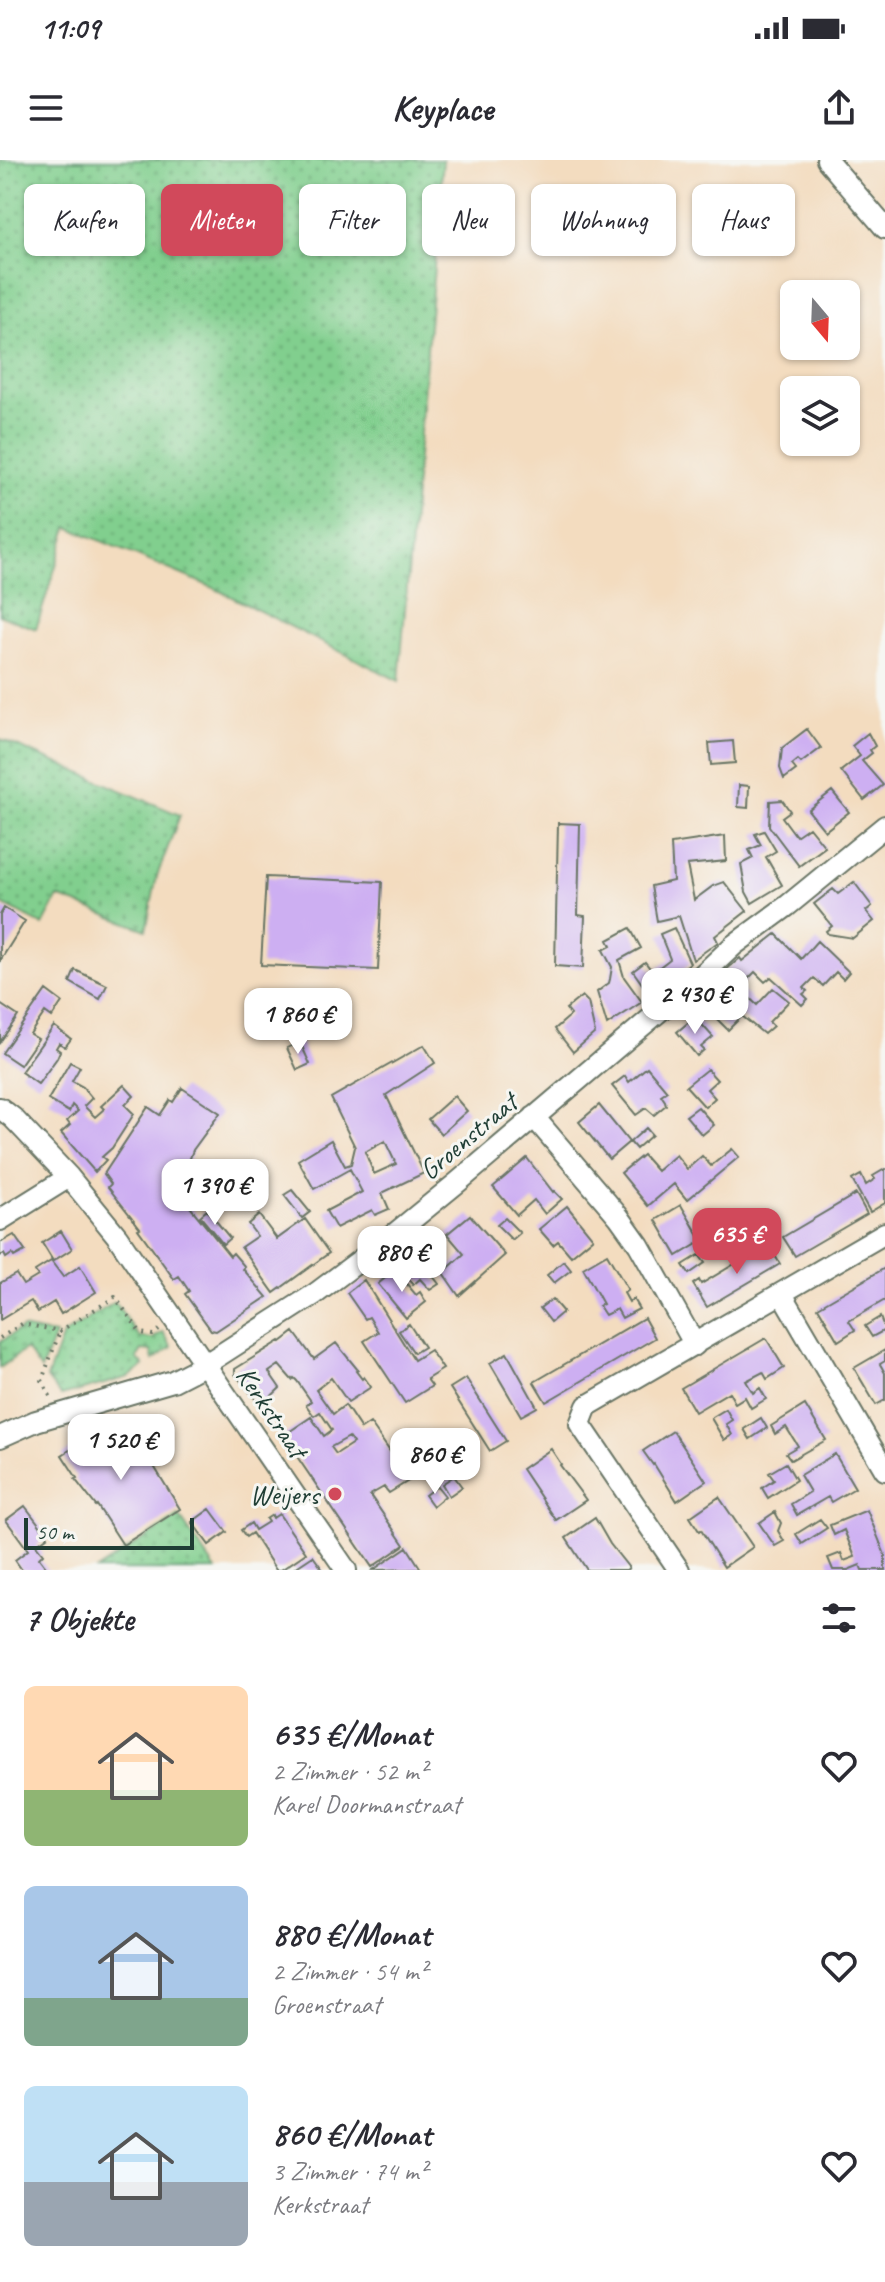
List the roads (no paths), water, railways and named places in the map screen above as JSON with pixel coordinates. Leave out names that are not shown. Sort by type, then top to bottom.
[{"type":"street","points":[[827,160],[885,228]]},
{"type":"street","name":"Groenstraat","points":[[0,1437],[36,1421],[173,1381],[206,1364],[315,1294],[387,1240],[734,945],[885,826]]},
{"type":"street","name":"Kerkstraat","points":[[0,1108],[69,1177],[117,1236],[346,1570]]},
{"type":"street","points":[[534,1117],[639,1245],[695,1345]]},
{"type":"street","points":[[0,1220],[69,1177]]},
{"type":"street","points":[[679,1570],[580,1424],[587,1406],[885,1233]]},
{"type":"street","points":[[782,1294],[885,1470]]},
{"type":"place","name":"Weijers","points":[[335,1494]]}]
